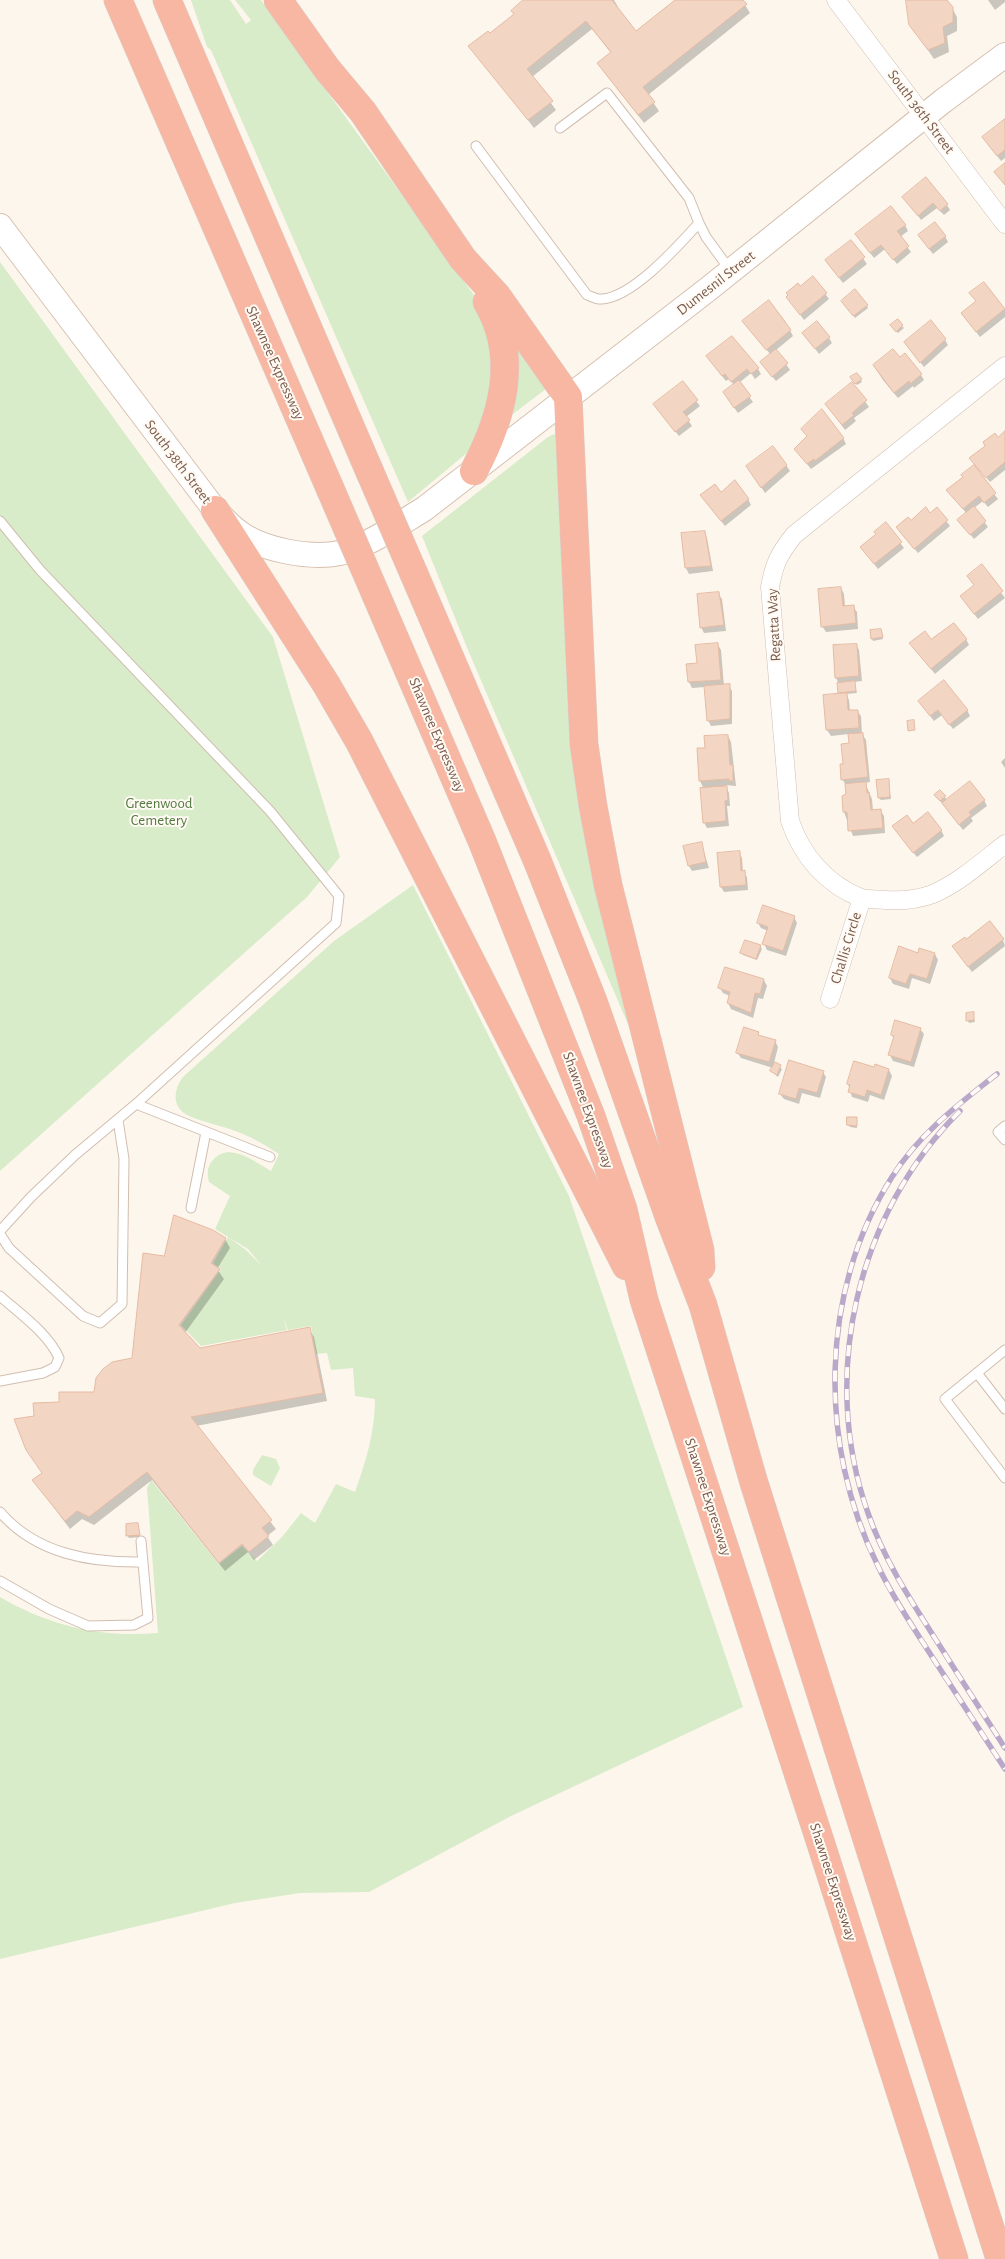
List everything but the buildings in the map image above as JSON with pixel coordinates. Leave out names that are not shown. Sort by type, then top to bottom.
[{"type":"highway","points":[[167,0],[537,860],[589,992],[669,1217],[703,1306],[754,1483],[999,2258]]},
{"type":"highway","points":[[278,0],[327,69],[363,112],[462,259],[490,306],[504,344],[505,379],[502,399],[487,446],[474,471]]},
{"type":"highway","name":"Shawnee Expressway","points":[[120,5],[482,841],[591,1116],[623,1209],[644,1300],[954,2259]]},
{"type":"highway","points":[[462,259],[496,296],[568,397],[584,744],[592,806],[608,885],[700,1250],[703,1306]]},
{"type":"highway","points":[[215,510],[326,684],[359,741],[644,1300]]},
{"type":"main road","name":"Dumesnil Street","points":[[424,509],[1005,55]]},
{"type":"main road","name":"South 38th Street","points":[[0,226],[215,510],[238,532],[268,548],[312,554],[340,553],[375,538],[424,509]]},
{"type":"street","name":"South 36th Street","points":[[836,0],[1005,224]]},
{"type":"street","name":"Regatta Way","points":[[862,898],[833,882],[815,866],[796,837],[790,822],[770,608],[770,587],[774,564],[794,535],[1005,366]]},
{"type":"street","points":[[862,898],[904,900],[930,895],[952,885],[1005,844]]},
{"type":"street","name":"Challis Circle","points":[[830,998],[862,898]]},
{"type":"lane","points":[[560,128],[607,92],[689,198],[706,237],[731,271]]},
{"type":"lane","points":[[476,146],[587,295],[601,300],[627,291],[669,256],[699,223]]},
{"type":"lane","points":[[0,521],[40,570],[270,811],[339,896],[336,923],[118,1120],[75,1154],[31,1197],[0,1233],[8,1248],[83,1316],[100,1323],[122,1304],[124,1159],[118,1120]]},
{"type":"lane","points":[[136,1104],[270,1157]]},
{"type":"lane","points":[[1005,1126],[998,1132],[1005,1140]]},
{"type":"lane","points":[[191,1208],[206,1132]]},
{"type":"lane","points":[[0,1296],[46,1338],[54,1347],[59,1358],[54,1367],[43,1373],[0,1380]]},
{"type":"lane","points":[[1005,1350],[946,1399],[1005,1478]]},
{"type":"lane","points":[[977,1373],[1005,1409]]},
{"type":"lane","points":[[0,1512],[6,1520],[38,1542],[71,1556],[110,1562],[143,1562]]},
{"type":"lane","points":[[0,1582],[49,1609],[88,1626],[134,1625],[148,1618],[141,1541]]},
{"type":"green space","points":[[191,0],[230,0],[246,24],[251,20],[235,0],[261,0],[474,295],[492,330],[495,397],[468,452],[408,502],[211,50],[207,47]]},
{"type":"green space","name":"Greenwood Cemetery","points":[[0,262],[273,637],[340,857],[307,897],[0,1171]]},
{"type":"green space","points":[[508,332],[546,389],[509,417]]},
{"type":"green space","points":[[554,434],[557,437],[633,1036],[468,650],[422,536]]},
{"type":"green space","points":[[413,885],[569,1196],[743,1707],[511,1816],[369,1892],[300,1893],[235,1903],[0,1959],[0,1597],[37,1616],[76,1628],[116,1634],[158,1633],[147,1488],[151,1480],[219,1564],[242,1546],[257,1561],[282,1537],[301,1513],[315,1523],[336,1484],[355,1492],[369,1446],[375,1411],[375,1399],[355,1396],[353,1368],[331,1370],[327,1353],[316,1354],[311,1326],[288,1330],[283,1317],[287,1330],[201,1346],[181,1325],[221,1269],[213,1263],[228,1237],[246,1250],[262,1266],[248,1249],[215,1229],[230,1196],[209,1182],[208,1173],[210,1165],[219,1155],[227,1152],[242,1155],[271,1171],[279,1154],[241,1133],[188,1116],[177,1104],[176,1094],[178,1085],[184,1076],[334,941]]},
{"type":"green space","points":[[262,1455],[276,1459],[280,1468],[271,1486],[253,1475],[253,1470]]},
{"type":"railway","points":[[997,1074],[954,1108],[927,1133],[892,1177],[868,1222],[851,1269],[840,1319],[835,1369],[837,1420],[845,1471],[858,1520],[889,1588],[1005,1769]]},
{"type":"railway","points":[[960,1111],[924,1152],[895,1197],[873,1247],[857,1298],[848,1352],[847,1406],[854,1460],[874,1530],[908,1596],[1005,1748]]}]
